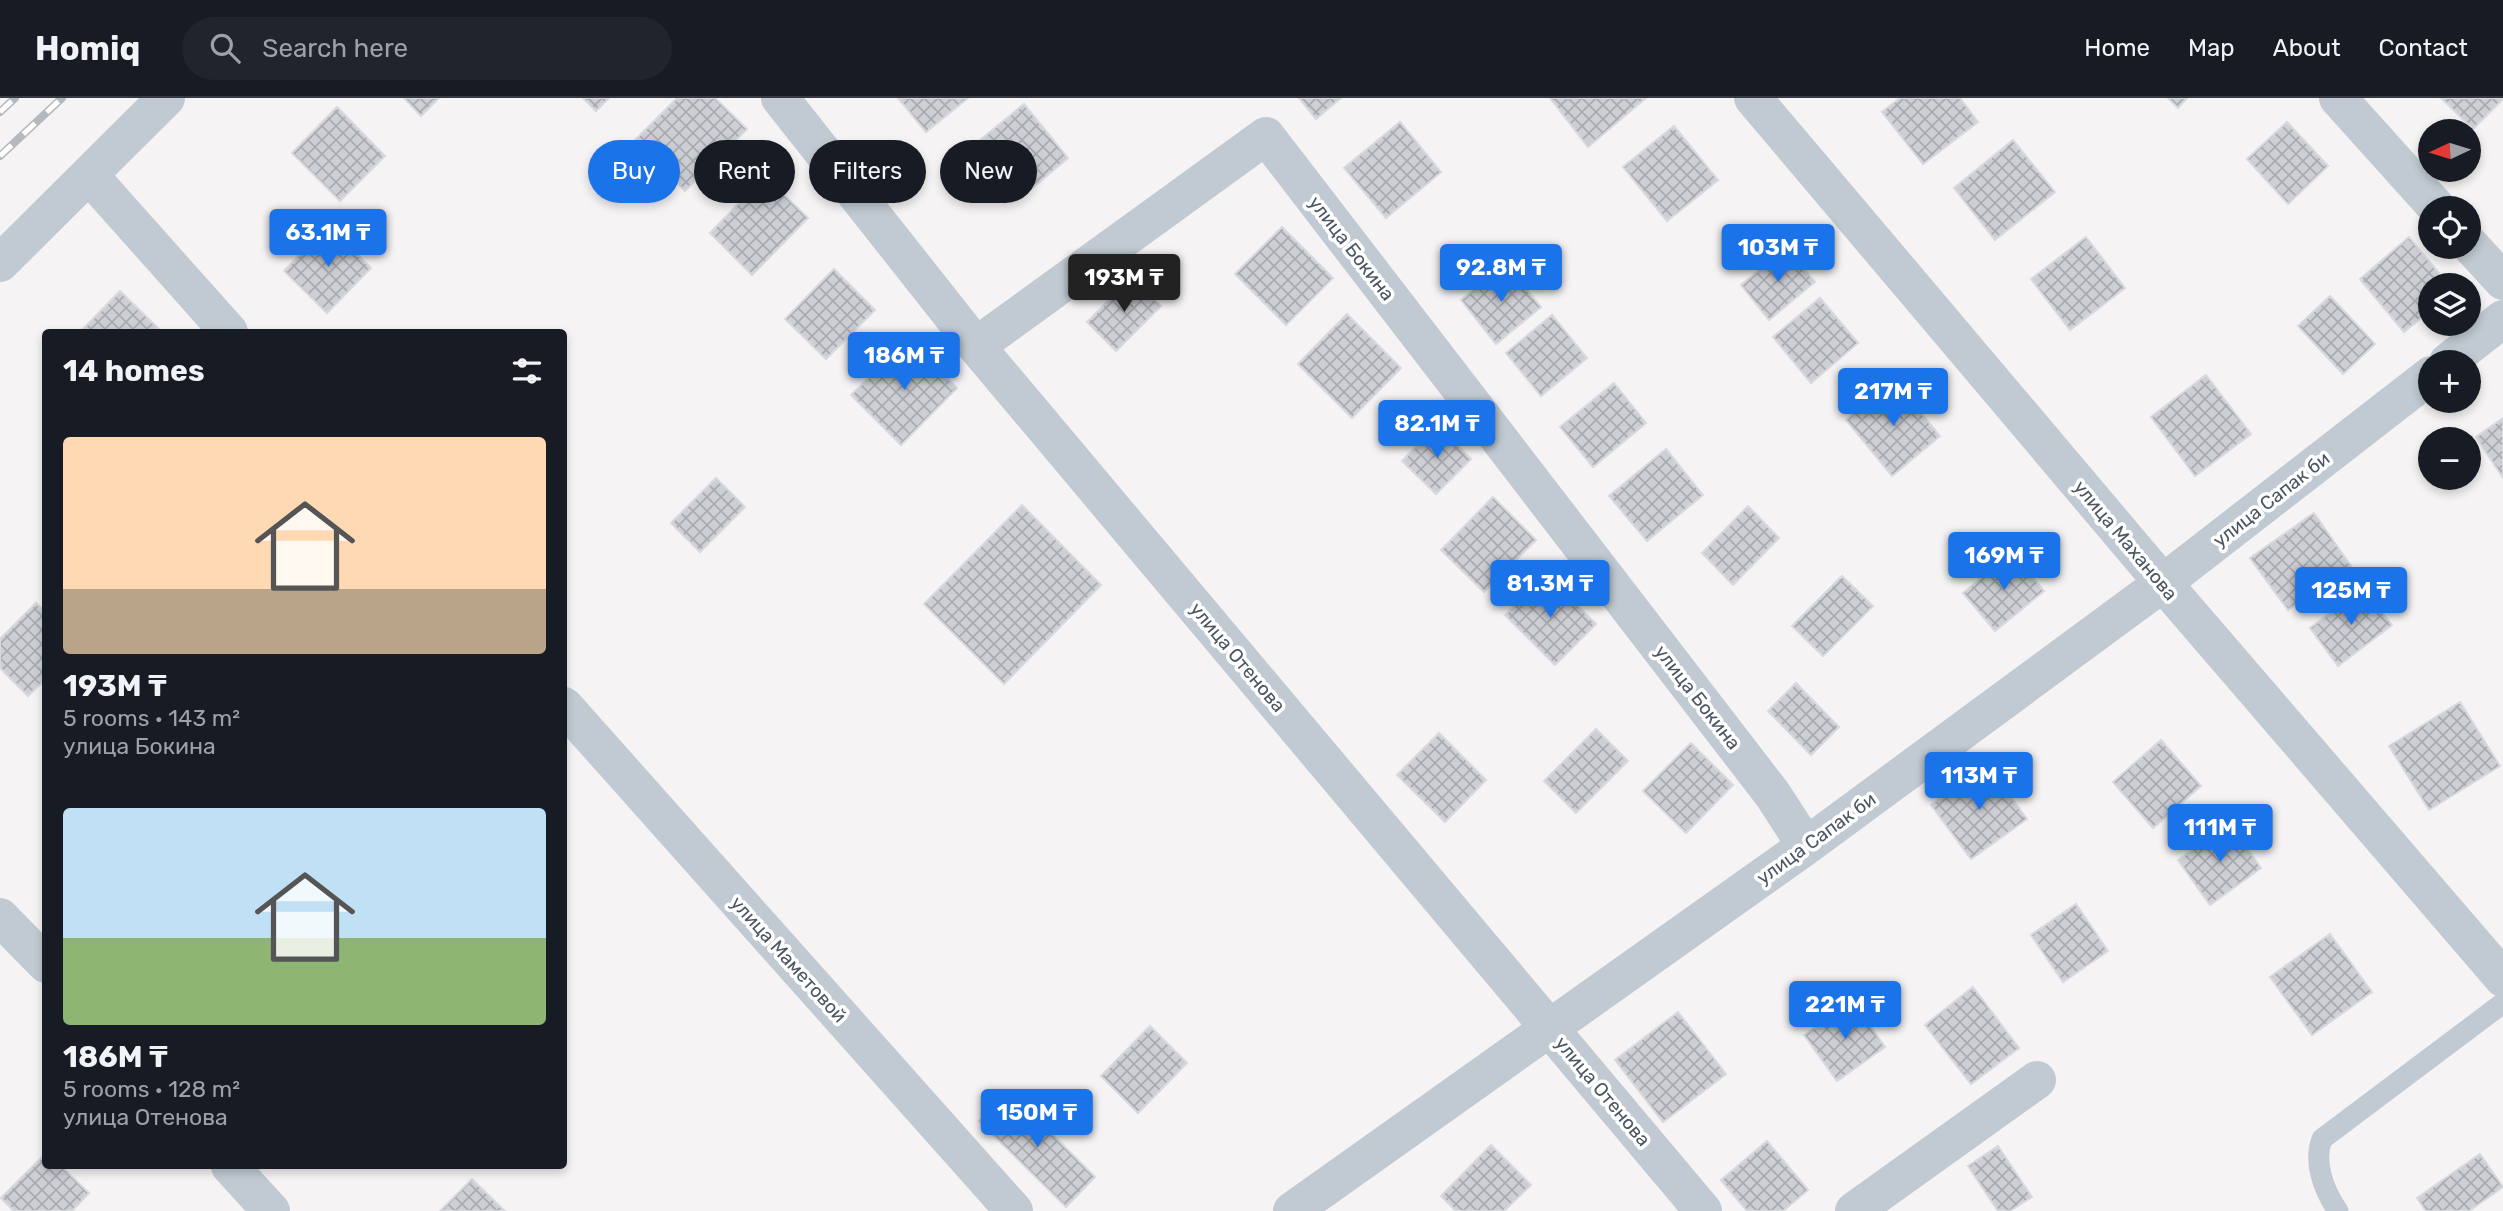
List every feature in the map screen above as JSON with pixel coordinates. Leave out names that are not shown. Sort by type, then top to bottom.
[{"type":"street","points":[[0,263],[166,98]]},
{"type":"street","name":"улица Отенова","points":[[780,98],[976,346],[1703,1211]]},
{"type":"street","name":"улица Маханова","points":[[1753,98],[2163,583],[2503,978]]},
{"type":"street","points":[[2338,98],[2426,196]]},
{"type":"street","name":"улица Бокина","points":[[976,346],[1266,136],[1773,794],[1806,846]]},
{"type":"street","points":[[89,175],[226,329]]},
{"type":"street","points":[[2481,257],[2503,281]]},
{"type":"street","points":[[2463,350],[2503,319]]},
{"type":"street","name":"улица Сапак би","points":[[1292,1211],[1806,846],[2163,583],[2418,385]]},
{"type":"street","name":"улица Маметовой","points":[[567,709],[1014,1211]]},
{"type":"street","points":[[0,916],[42,960]]},
{"type":"street","points":[[1854,1211],[2037,1080]]},
{"type":"street","points":[[233,1169],[271,1211]]},
{"type":"lane","points":[[2338,1211],[2319,1171],[2318,1149],[2322,1139],[2503,1003]]},
{"type":"building","points":[[404,98],[439,98],[421,116]]},
{"type":"building","points":[[583,98],[609,98],[596,111]]},
{"type":"building","points":[[677,98],[715,98],[747,129],[736,140],[694,140],[694,182],[685,191],[680,186],[680,140],[635,140]]},
{"type":"building","points":[[898,98],[968,98],[926,132]]},
{"type":"building","points":[[1299,98],[1341,98],[1316,119]]},
{"type":"building","points":[[1550,98],[1646,98],[1588,147]]},
{"type":"building","points":[[1900,98],[1960,98],[1978,122],[1923,164],[1882,112]]},
{"type":"building","points":[[2168,98],[2187,98],[2178,108]]},
{"type":"building","points":[[2441,98],[2503,98],[2482,120],[2463,119]]},
{"type":"building","points":[[1024,104],[1068,158],[1037,184],[1037,140],[980,140]]},
{"type":"building","points":[[337,107],[385,156],[340,201],[292,153]]},
{"type":"building","points":[[1400,122],[1441,172],[1386,218],[1344,168]]},
{"type":"building","points":[[2287,122],[2328,166],[2288,204],[2247,159]]},
{"type":"building","points":[[1674,126],[1718,180],[1667,221],[1623,167]]},
{"type":"building","points":[[2013,140],[2055,192],[1995,240],[1954,188]]},
{"type":"building","points":[[739,203],[793,203],[808,218],[752,275],[710,233]]},
{"type":"building","points":[[328,225],[371,268],[327,313],[284,271]]},
{"type":"building","points":[[1282,227],[1333,278],[1286,325],[1235,274]]},
{"type":"building","points":[[2086,237],[2125,288],[2070,330],[2031,279]]},
{"type":"building","points":[[2409,237],[2418,248],[2418,259],[2427,259],[2439,273],[2418,273],[2418,321],[2404,332],[2360,279]]},
{"type":"building","points":[[1786,248],[1815,282],[1769,320],[1741,285]]},
{"type":"building","points":[[1506,264],[1541,307],[1496,344],[1461,300]]},
{"type":"building","points":[[834,269],[875,310],[826,359],[785,319]]},
{"type":"building","points":[[1132,277],[1161,306],[1116,351],[1087,322]]},
{"type":"building","points":[[120,291],[159,329],[83,329]]},
{"type":"building","points":[[2330,296],[2375,344],[2343,374],[2298,326]]},
{"type":"building","points":[[1820,298],[1858,343],[1811,383],[1773,337]]},
{"type":"building","points":[[1347,314],[1401,368],[1352,418],[1298,364]]},
{"type":"building","points":[[1552,315],[1587,358],[1541,396],[1506,353]]},
{"type":"building","points":[[908,339],[957,388],[901,445],[851,395]]},
{"type":"building","points":[[2206,375],[2251,434],[2195,476],[2151,417]]},
{"type":"building","points":[[1894,380],[1940,436],[1892,476],[1846,420]]},
{"type":"building","points":[[1614,383],[1646,423],[1593,467],[1560,427]]},
{"type":"building","points":[[2503,418],[2503,478],[2481,445],[2481,433]]},
{"type":"building","points":[[1437,425],[1471,459],[1436,494],[1402,461]]},
{"type":"building","points":[[1666,449],[1703,495],[1647,541],[1609,496]]},
{"type":"building","points":[[716,478],[745,507],[700,552],[671,523]]},
{"type":"building","points":[[1493,497],[1536,540],[1484,592],[1441,550]]},
{"type":"building","points":[[1022,505],[1101,585],[1004,684],[924,604]]},
{"type":"building","points":[[1748,506],[1779,538],[1733,585],[1702,553]]},
{"type":"building","points":[[2314,513],[2351,566],[2288,610],[2250,558]]},
{"type":"building","points":[[2012,552],[2044,591],[1995,631],[1963,593]]},
{"type":"building","points":[[1546,574],[1596,624],[1555,665],[1505,615]]},
{"type":"building","points":[[1842,576],[1873,606],[1823,656],[1792,626]]},
{"type":"building","points":[[2363,588],[2392,625],[2338,666],[2310,628]]},
{"type":"building","points":[[36,603],[42,608],[42,683],[28,696],[0,668],[0,639]]},
{"type":"building","points":[[1796,683],[1839,727],[1811,755],[1768,711]]},
{"type":"building","points":[[2460,702],[2500,766],[2429,810],[2389,746]]},
{"type":"building","points":[[1596,729],[1628,761],[1576,813],[1544,781]]},
{"type":"building","points":[[1439,733],[1486,780],[1445,822],[1397,775]]},
{"type":"building","points":[[2161,740],[2201,786],[2153,828],[2113,782]]},
{"type":"building","points":[[1691,743],[1733,785],[1686,833],[1643,791]]},
{"type":"building","points":[[1987,764],[2027,819],[1971,859],[1931,805]]},
{"type":"building","points":[[2230,824],[2261,868],[2210,905],[2178,860]]},
{"type":"building","points":[[2076,904],[2108,951],[2063,982],[2031,935]]},
{"type":"building","points":[[2330,934],[2372,992],[2312,1035],[2270,977]]},
{"type":"building","points":[[1973,987],[2019,1048],[1971,1084],[1925,1025]]},
{"type":"building","points":[[1853,1001],[1885,1047],[1837,1081],[1804,1035]]},
{"type":"building","points":[[1678,1012],[1726,1074],[1663,1122],[1615,1060]]},
{"type":"building","points":[[1150,1026],[1187,1063],[1138,1113],[1101,1076]]},
{"type":"building","points":[[1009,1091],[1095,1177],[1066,1207],[979,1121]]},
{"type":"building","points":[[1767,1141],[1808,1190],[1783,1211],[1747,1211],[1721,1180]]},
{"type":"building","points":[[1491,1145],[1531,1185],[1504,1211],[1456,1211],[1441,1196]]},
{"type":"building","points":[[1998,1146],[2032,1197],[2010,1211],[1998,1211],[1968,1166]]},
{"type":"building","points":[[2480,1154],[2503,1187],[2469,1211],[2426,1211],[2417,1198]]},
{"type":"building","points":[[42,1157],[42,1169],[64,1169],[89,1193],[72,1211],[14,1211],[1,1198]]},
{"type":"building","points":[[472,1179],[505,1211],[440,1211]]},
{"type":"railway","points":[[0,112],[15,98]]},
{"type":"railway","points":[[0,156],[62,98]]}]
